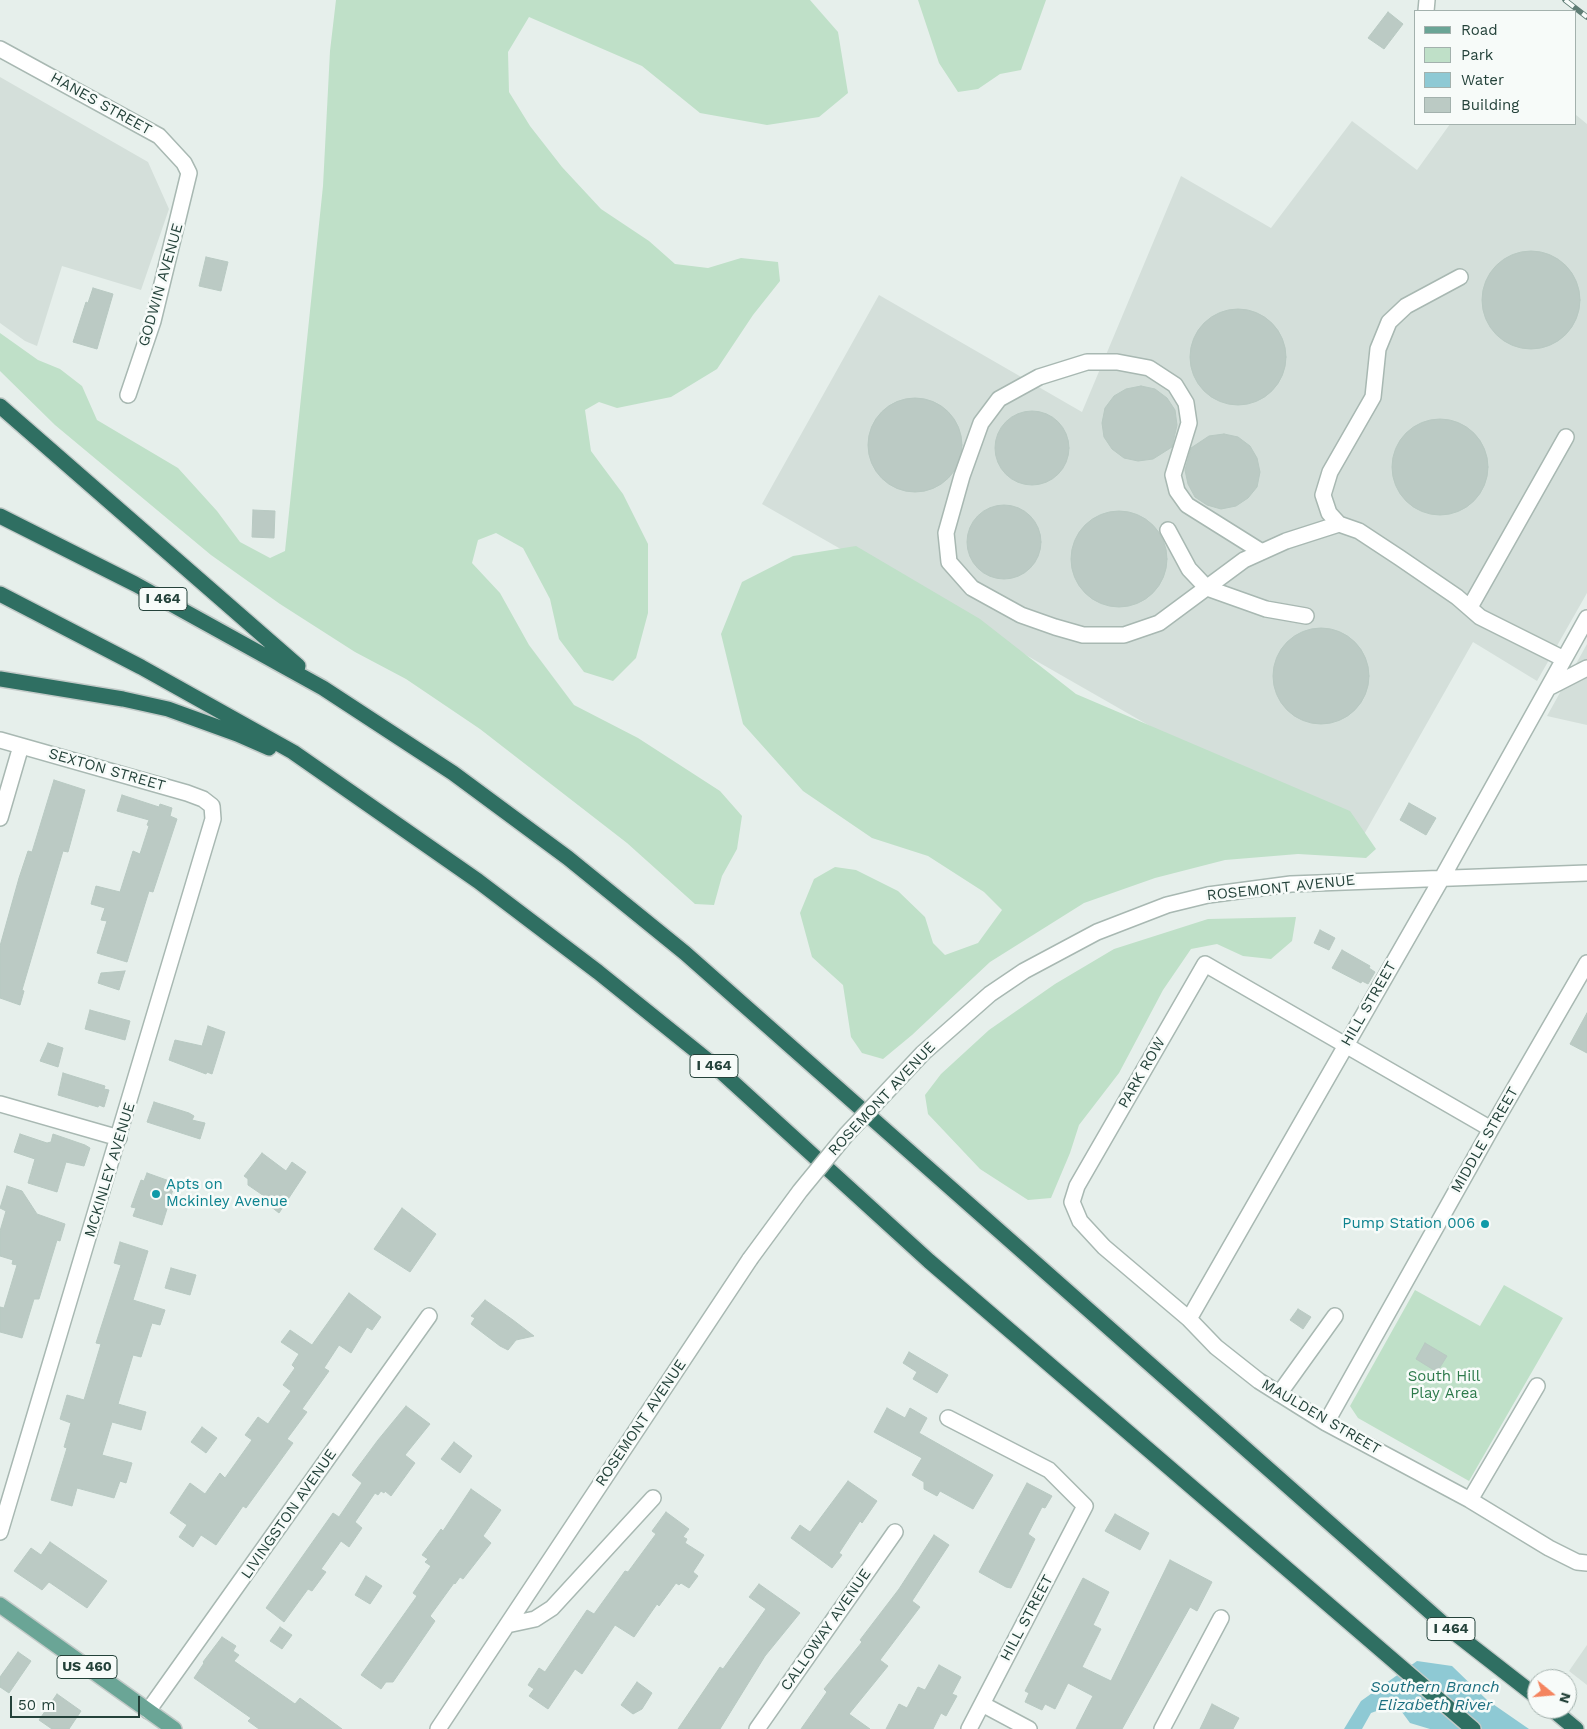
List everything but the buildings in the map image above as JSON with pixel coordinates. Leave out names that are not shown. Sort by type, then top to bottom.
[{"type":"highway","points":[[0,406],[323,688]]},
{"type":"highway","name":"I 464","points":[[0,516],[135,584],[323,688],[453,773],[576,863],[662,932],[1368,1556],[1448,1626],[1527,1689]]},
{"type":"highway","name":"I 464","points":[[0,594],[196,697],[293,752],[529,919],[716,1067],[929,1261],[1473,1729]]},
{"type":"highway","points":[[0,679],[123,699],[168,709],[237,734],[321,771]]},
{"type":"highway","points":[[1564,1719],[1576,1729]]},
{"type":"main road","name":"US 460","points":[[0,1605],[174,1729]]},
{"type":"street","name":"HANES STREET","points":[[0,49],[159,136],[184,163],[189,174]]},
{"type":"street","name":"GODWIN AVENUE","points":[[128,395],[152,320],[189,174]]},
{"type":"street","points":[[1460,277],[1406,306],[1389,322],[1378,349],[1373,397],[1330,472],[1323,495],[1329,513],[1339,524],[1359,531],[1457,597],[1480,616],[1564,660]]},
{"type":"street","points":[[1262,552],[1187,505],[1177,491],[1173,474],[1189,423],[1186,403],[1175,385],[1149,368],[1117,362],[1087,362],[1039,377],[999,399],[981,423],[946,533],[949,562],[972,588],[1021,615],[1082,635],[1124,635],[1159,623],[1244,560],[1339,524]]},
{"type":"street","points":[[1470,608],[1566,437]]},
{"type":"street","points":[[1168,530],[1189,569],[1207,588],[1266,609],[1306,616]]},
{"type":"street","name":"HILL STREET","points":[[1189,1318],[1442,878],[1587,618]]},
{"type":"street","points":[[1548,688],[1587,668]]},
{"type":"street","name":"SEXTON STREET","points":[[0,740],[187,793],[203,799],[212,806]]},
{"type":"street","points":[[0,818],[22,746]]},
{"type":"street","name":"MCKINLEY AVENUE","points":[[0,1532],[210,833],[213,819],[212,806]]},
{"type":"street","name":"ROSEMONT AVENUE","points":[[438,1729],[750,1259],[800,1191],[846,1135],[923,1053],[990,994],[1024,972],[1097,932],[1168,905],[1208,895],[1291,884],[1587,873]]},
{"type":"street","name":"MIDDLE STREET","points":[[1326,1424],[1490,1129],[1587,963]]},
{"type":"street","name":"PARK ROW","points":[[1072,1202],[1077,1186],[1205,964],[1345,1044]]},
{"type":"street","points":[[1345,1044],[1490,1129]]},
{"type":"street","points":[[0,1104],[119,1138]]},
{"type":"street","name":"MAULDEN STREET","points":[[1072,1202],[1080,1221],[1104,1247],[1189,1318],[1216,1347],[1279,1394],[1326,1424],[1470,1500],[1549,1548],[1577,1562],[1587,1563]]},
{"type":"street","name":"LIVINGSTON AVENUE","points":[[148,1711],[429,1316]]},
{"type":"street","points":[[1279,1394],[1335,1316]]},
{"type":"street","points":[[1470,1500],[1537,1386]]},
{"type":"street","name":"HILL STREET","points":[[948,1418],[1049,1470],[1085,1506],[969,1729]]},
{"type":"street","points":[[507,1626],[535,1619],[552,1608],[653,1498]]},
{"type":"street","name":"CALLOWAY AVENUE","points":[[757,1729],[895,1532]]},
{"type":"street","points":[[1162,1729],[1221,1618]]},
{"type":"street","points":[[982,1704],[1029,1729]]},
{"type":"shaded area","points":[[0,77],[148,162],[169,209],[141,290],[62,266],[37,346],[25,341],[0,323]]},
{"type":"shaded area","points":[[1577,116],[1587,124],[1587,593],[1537,681],[1473,642],[1358,845],[762,504],[879,295],[1082,412],[1181,176],[1271,228],[1352,121],[1417,170],[1449,125],[1577,125]]},
{"type":"shaded area","points":[[1587,644],[1587,725],[1547,716]]},
{"type":"shaded area","points":[[1587,1645],[1587,1685],[1577,1677],[1577,1669],[1570,1669]]},
{"type":"green space","points":[[336,0],[810,0],[838,32],[848,93],[819,117],[767,125],[700,113],[642,66],[529,17],[508,52],[509,92],[530,126],[562,167],[601,209],[649,241],[675,264],[708,268],[741,258],[778,262],[780,281],[753,315],[717,369],[671,397],[617,408],[599,402],[585,410],[591,451],[623,494],[648,544],[648,613],[636,658],[613,681],[584,672],[559,639],[550,599],[523,548],[496,533],[478,540],[472,563],[500,593],[529,645],[574,705],[638,738],[720,791],[742,816],[737,849],[722,876],[714,905],[695,904],[627,843],[480,729],[406,679],[355,652],[280,604],[211,555],[55,425],[0,371],[0,333],[38,360],[60,369],[82,386],[97,420],[178,468],[217,511],[240,542],[270,558],[285,551],[323,186],[330,51]]},
{"type":"green space","points":[[918,0],[1046,0],[1021,70],[1000,74],[978,89],[958,92],[939,63]]},
{"type":"green space","points":[[856,546],[980,619],[1076,694],[1350,811],[1376,849],[1366,858],[1298,854],[1225,860],[1155,878],[1084,903],[990,962],[912,1035],[883,1059],[862,1053],[851,1037],[843,985],[812,957],[800,913],[814,879],[835,867],[856,870],[898,891],[925,917],[933,943],[945,955],[978,943],[1002,910],[984,892],[928,856],[872,838],[803,791],[743,724],[721,634],[742,582],[793,556]]},
{"type":"green space","points":[[1296,917],[1292,941],[1271,959],[1243,956],[1217,944],[1191,949],[1163,990],[1119,1073],[1079,1125],[1070,1153],[1051,1198],[1028,1200],[980,1169],[928,1114],[925,1095],[941,1074],[989,1030],[1055,984],[1114,949],[1208,919]]},
{"type":"green space","name":"South Hill Play Area","points":[[1504,1285],[1563,1318],[1469,1481],[1358,1418],[1350,1406],[1415,1290],[1480,1326]]},
{"type":"water","name":"Southern Branch Elizabeth River","points":[[1417,1661],[1452,1666],[1487,1700],[1529,1729],[1430,1729],[1410,1723],[1396,1704],[1371,1713],[1362,1729],[1344,1729],[1361,1701]]},
{"type":"railway","points":[[1565,0],[1587,17]]},
{"type":"place","name":"Apts on Mckinley Avenue","points":[[156,1194]]},
{"type":"place","name":"Pump Station 006","points":[[1485,1224]]}]
